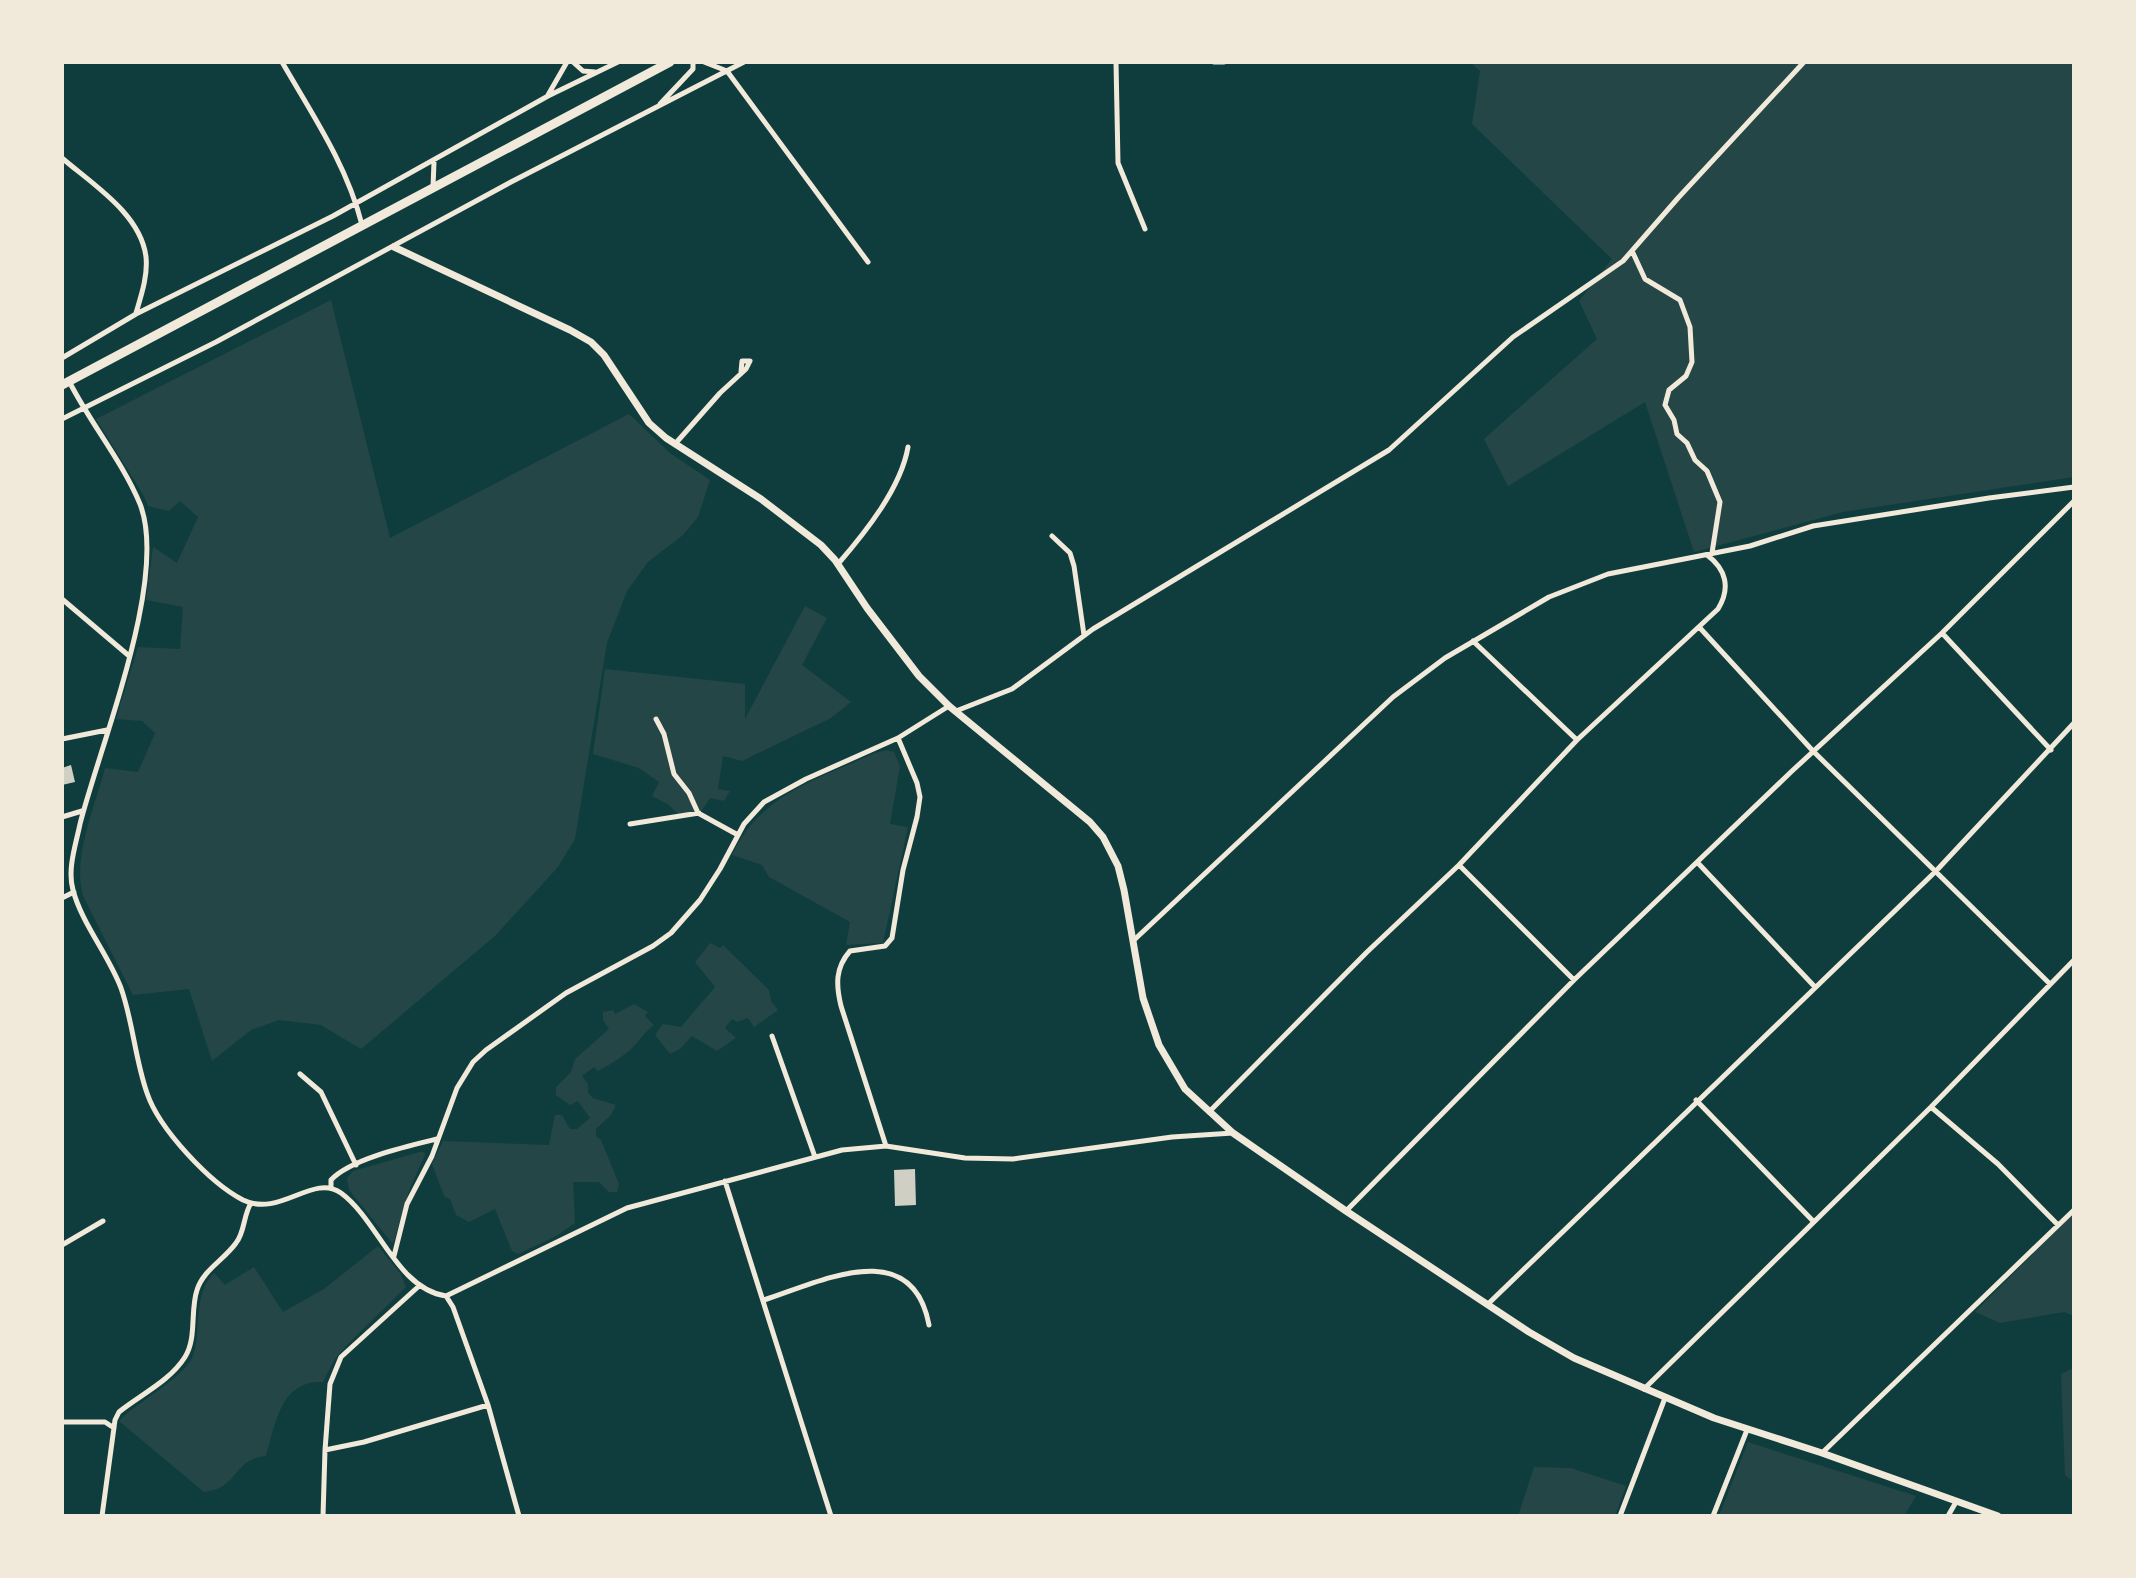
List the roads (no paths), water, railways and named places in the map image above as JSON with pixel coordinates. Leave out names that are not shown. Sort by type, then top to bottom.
[{"type":"highway","points":[[66,384],[666,63]]},
{"type":"street","points":[[282,62],[333,149],[357,202],[362,225]]},
{"type":"street","points":[[548,96],[570,62],[583,71],[596,72]]},
{"type":"street","points":[[62,358],[136,314],[357,202],[548,96],[618,62]]},
{"type":"street","points":[[656,108],[693,69],[693,62]]},
{"type":"street","points":[[704,62],[727,71],[868,262]]},
{"type":"street","points":[[62,419],[216,342],[511,182],[744,62]]},
{"type":"street","points":[[1116,62],[1118,163],[1145,229]]},
{"type":"street","points":[[1214,62],[1224,62]]},
{"type":"street","points":[[394,1257],[407,1204],[432,1156],[457,1088],[473,1062],[566,993],[671,933],[700,900],[754,811],[776,794],[898,738],[952,708],[1012,689],[1084,635],[1374,461],[1513,337],[1606,275],[1633,252],[1678,198],[1804,62]]},
{"type":"street","points":[[62,158],[111,200],[131,222],[141,241],[146,258],[145,280],[136,314]]},
{"type":"street","points":[[433,187],[434,161]]},
{"type":"street","points":[[394,247],[591,342],[604,355],[649,423],[675,444],[788,518],[838,564],[919,676],[952,708],[1090,822],[1112,852],[1124,890],[1143,998],[1159,1045],[1185,1089],[1233,1133],[1552,1346],[1605,1374],[1747,1430],[1822,1453],[1998,1516]]},
{"type":"street","points":[[1633,252],[1645,279],[1680,300],[1688,321],[1692,362],[1686,376],[1669,390],[1665,405],[1674,420],[1677,434],[1707,471],[1720,502],[1709,554]]},
{"type":"street","points":[[675,444],[741,372]]},
{"type":"street","points":[[66,384],[133,492],[145,525],[147,570],[139,614],[73,854],[71,872],[74,892],[116,975],[130,1015],[150,1102],[168,1130],[231,1193],[251,1203],[275,1204],[320,1186],[331,1187],[351,1203],[419,1286],[446,1296],[601,1219],[649,1201],[858,1147],[886,1146],[965,1158],[1013,1159],[1172,1137],[1233,1133]]},
{"type":"street","points":[[838,564],[866,530],[898,477],[908,447]]},
{"type":"street","points":[[1132,942],[1371,716],[1421,674],[1473,641],[1578,584],[1637,566],[1750,546],[1813,526],[2074,487]]},
{"type":"street","points":[[1346,1211],[1574,980],[1813,751],[1942,633],[2074,501]]},
{"type":"street","points":[[1052,536],[1070,553],[1084,635]]},
{"type":"street","points":[[1209,1113],[1367,952],[1459,865],[1577,740],[1718,609],[1726,592],[1723,571],[1709,554]]},
{"type":"street","points":[[62,599],[128,655]]},
{"type":"street","points":[[1700,628],[1813,751],[2050,984]]},
{"type":"street","points":[[1942,633],[2051,750]]},
{"type":"street","points":[[1473,641],[1577,740]]},
{"type":"street","points":[[656,719],[664,734],[674,774],[699,813],[738,835]]},
{"type":"street","points":[[1488,1304],[1936,871],[2074,723]]},
{"type":"street","points":[[62,739],[107,730]]},
{"type":"street","points":[[886,1146],[841,1006],[837,982],[840,964],[850,951],[885,946],[892,938],[903,870],[920,797],[898,738]]},
{"type":"street","points":[[62,817],[83,810]]},
{"type":"street","points":[[630,824],[699,813]]},
{"type":"street","points":[[1697,862],[1815,987]]},
{"type":"street","points":[[1459,865],[1574,980]]},
{"type":"street","points":[[62,898],[74,892]]},
{"type":"street","points":[[1644,1389],[1931,1107],[2074,960]]},
{"type":"street","points":[[772,1036],[815,1157]]},
{"type":"street","points":[[300,1074],[321,1092],[356,1165]]},
{"type":"street","points":[[1696,1100],[1814,1222]]},
{"type":"street","points":[[1931,1107],[1998,1164],[2058,1225]]},
{"type":"street","points":[[331,1187],[331,1180],[336,1175],[356,1165],[437,1139]]},
{"type":"street","points":[[725,1181],[831,1516]]},
{"type":"street","points":[[102,1516],[119,1412],[173,1372],[186,1356],[197,1290],[203,1278],[238,1241],[244,1216],[251,1203]]},
{"type":"street","points":[[1822,1453],[2074,1210]]},
{"type":"street","points":[[62,1245],[103,1221]]},
{"type":"street","points":[[764,1300],[847,1273],[872,1269],[886,1272],[911,1287],[921,1298],[929,1325]]},
{"type":"street","points":[[323,1516],[330,1384],[341,1357],[419,1286]]},
{"type":"street","points":[[446,1296],[453,1307],[488,1405],[519,1516]]},
{"type":"street","points":[[1620,1516],[1665,1398]]},
{"type":"street","points":[[325,1450],[364,1442],[488,1405]]},
{"type":"street","points":[[62,1422],[105,1422],[114,1428]]},
{"type":"street","points":[[1713,1516],[1747,1430]]},
{"type":"street","points":[[1948,1516],[1956,1502]]}]
